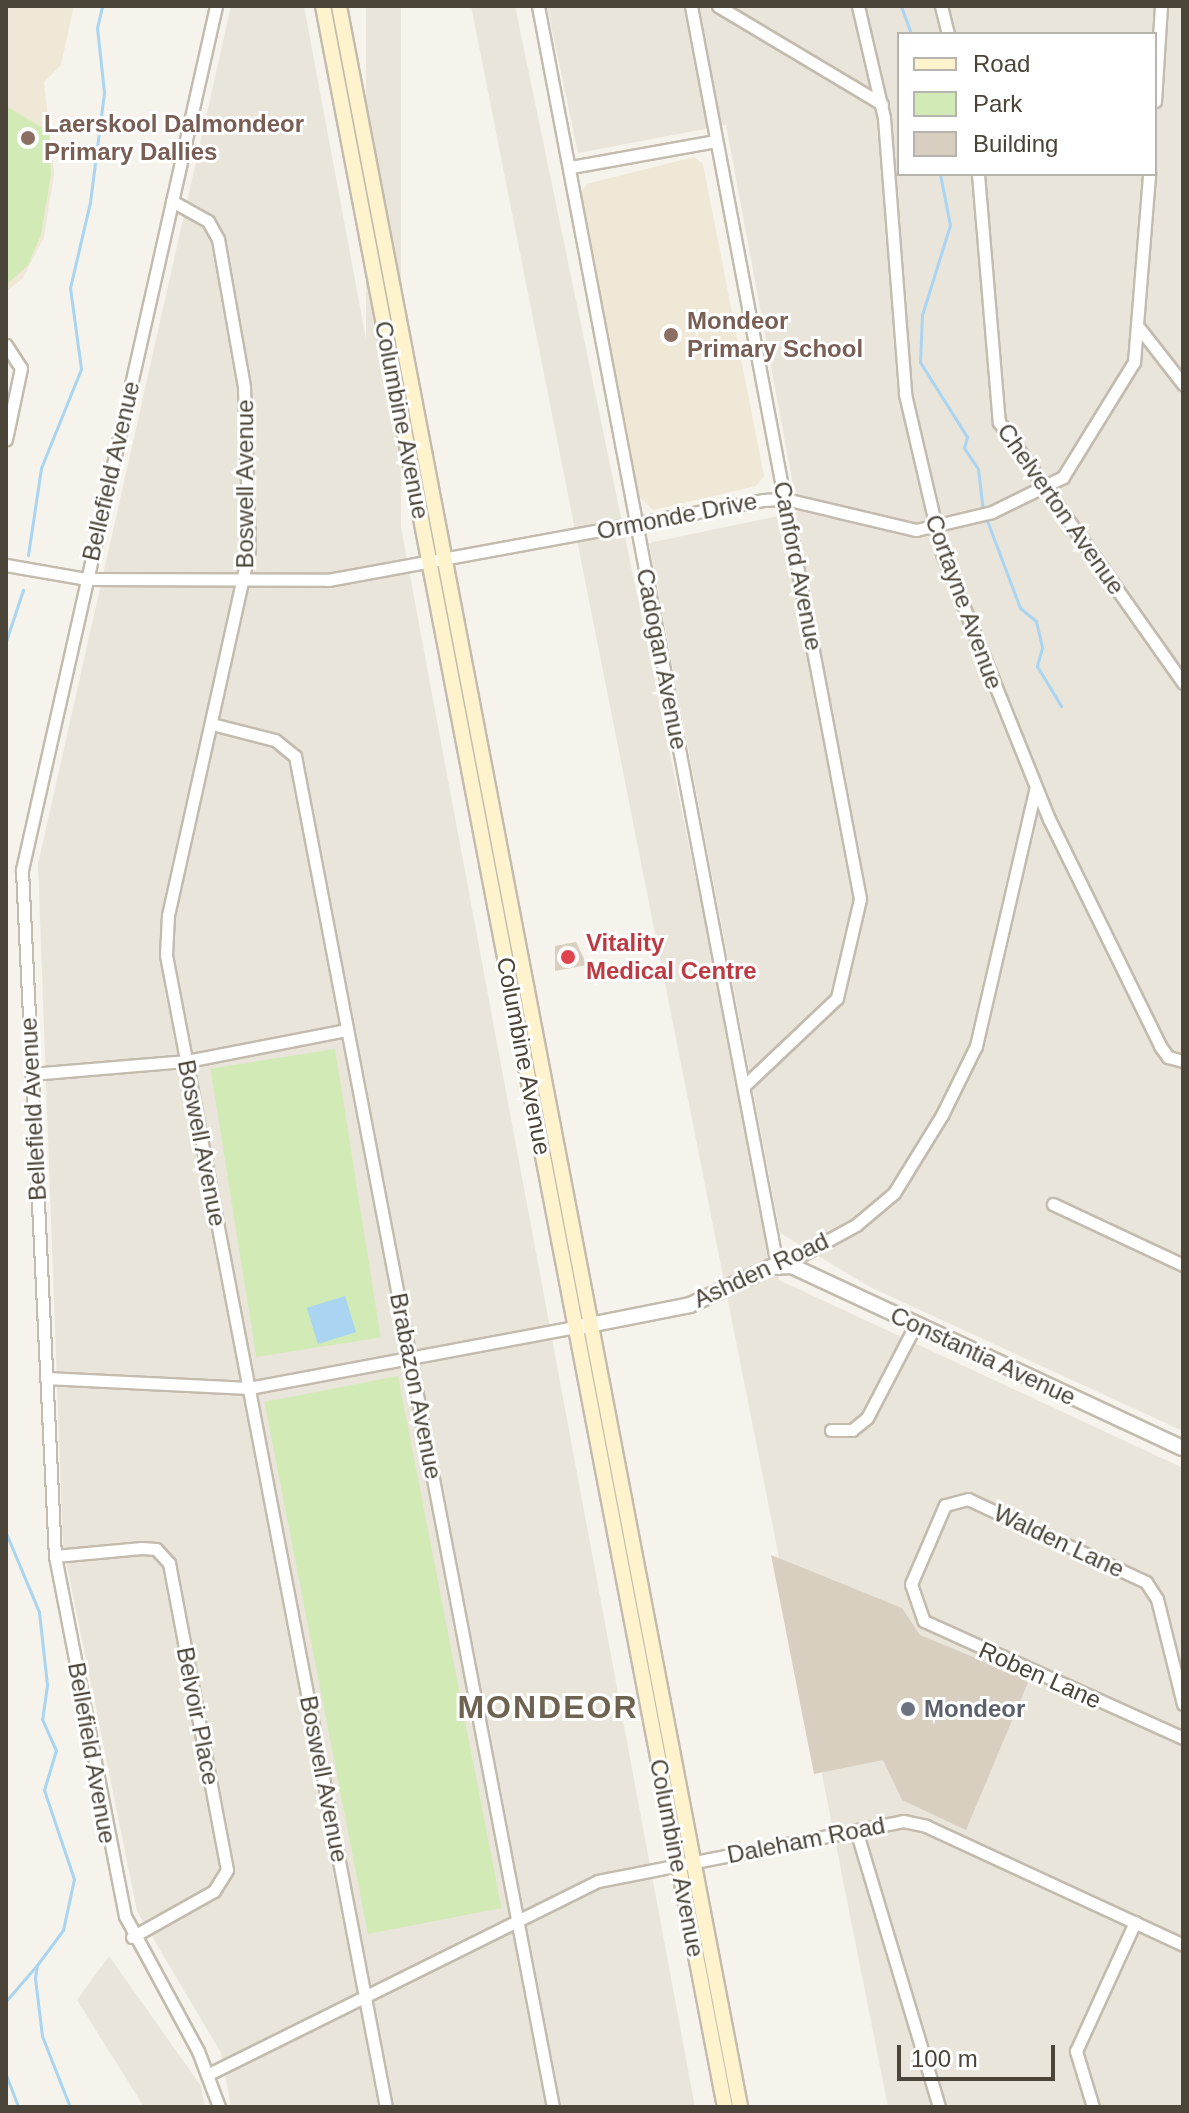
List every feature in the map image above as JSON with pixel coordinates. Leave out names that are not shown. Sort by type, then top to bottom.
[{"type":"main road","name":"Columbine Avenue","points":[[323,6],[360,159],[398,356],[445,560],[475,757],[726,2075],[725,2107]]},
{"type":"main road","name":"Columbine Avenue","points":[[339,6],[360,159]]},
{"type":"main road","name":"Columbine Avenue","points":[[398,356],[430,563],[475,757]]},
{"type":"main road","name":"Columbine Avenue","points":[[726,2075],[740,2107]]},
{"type":"street","name":"Bellefield Avenue","points":[[216,6],[23,857],[55,1556],[118,1891],[132,1937],[209,2074],[219,2107]]},
{"type":"street","name":"Cadogan Avenue","points":[[538,6],[780,1265]]},
{"type":"street","name":"Canford Avenue","points":[[691,6],[860,908],[837,998],[744,1086]]},
{"type":"street","points":[[718,6],[882,104]]},
{"type":"street","name":"Cortayne Avenue","points":[[858,6],[882,104],[905,394],[934,529],[1035,790],[1160,1046],[1180,1061]]},
{"type":"street","points":[[941,6],[948,32]]},
{"type":"street","points":[[1157,69],[1161,6]]},
{"type":"street","points":[[571,167],[716,141]]},
{"type":"street","name":"Chelverton Avenue","points":[[978,176],[996,414],[1045,490],[1183,683]]},
{"type":"street","name":"Ormonde Drive","points":[[6,565],[86,579],[345,578],[785,499],[893,526],[934,529],[986,514],[1045,490],[1068,472],[1131,369],[1140,329],[1149,176]]},
{"type":"street","name":"Boswell Avenue","points":[[172,201],[208,221],[218,239],[249,440],[245,580],[165,931],[386,2107]]},
{"type":"street","points":[[1140,329],[1183,384]]},
{"type":"street","points":[[6,345],[19,360],[6,439]]},
{"type":"street","name":"Brabazon Avenue","points":[[212,724],[275,740],[295,756],[553,2107]]},
{"type":"street","name":"Ashden Road","points":[[46,1378],[249,1388],[583,1326],[690,1305],[780,1265],[856,1225],[894,1193],[942,1115],[976,1046],[1035,790]]},
{"type":"street","points":[[31,1074],[187,1061],[347,1030]]},
{"type":"street","points":[[1053,1204],[1183,1265]]},
{"type":"street","name":"Constantia Avenue","points":[[780,1265],[916,1324],[1183,1448]]},
{"type":"street","points":[[831,1430],[852,1430],[867,1418],[916,1324]]},
{"type":"street","name":"Walden Lane","points":[[912,1597],[912,1579],[945,1505],[968,1499],[1150,1586],[1183,1704]]},
{"type":"street","name":"Belvoir Place","points":[[55,1556],[142,1548],[156,1549],[169,1563],[227,1870],[214,1891],[132,1937]]},
{"type":"street","name":"Roben Lane","points":[[912,1597],[930,1625],[1183,1738]]},
{"type":"street","name":"Daleham Road","points":[[209,2074],[598,1881],[856,1830],[917,1823],[1183,1945]]},
{"type":"street","points":[[856,1830],[939,2107]]},
{"type":"street","points":[[1093,2107],[1076,2051],[1135,1922]]},
{"type":"shaded area","name":"Laerskool Dalmondeor Primary Dallies","points":[[6,6],[74,6],[61,65],[44,82],[54,174],[44,237],[23,278],[6,292]]},
{"type":"shaded area","points":[[231,6],[304,6],[695,2107],[231,2107],[221,2053],[137,1911],[63,1546],[38,864]]},
{"type":"shaded area","points":[[366,6],[401,6],[401,2107],[366,2107]]},
{"type":"shaded area","points":[[471,6],[515,6],[779,1280],[1183,1468],[1183,2107],[888,2107]]},
{"type":"shaded area","points":[[547,6],[1183,6],[1183,1431],[870,1287],[780,1233],[649,543],[798,512],[726,125],[578,153]]},
{"type":"shaded area","name":"Mondeor Primary School","points":[[694,157],[703,164],[764,476],[756,486],[653,510],[637,495],[579,195],[587,184]]},
{"type":"shaded area","points":[[109,1956],[201,2086],[205,2107],[144,2107],[77,2000]]},
{"type":"green space","points":[[6,106],[49,132],[51,174],[41,235],[28,265],[6,285]]},
{"type":"green space","points":[[335,1049],[381,1337],[256,1357],[211,1069]]},
{"type":"green space","points":[[398,1376],[501,1908],[368,1934],[264,1402]]},
{"type":"water","points":[[345,1296],[356,1332],[318,1344],[307,1308]]},
{"type":"building","name":"Vitality Medical Centre","points":[[576,942],[587,965],[555,971],[555,946]]},
{"type":"building","name":"Mondeor","points":[[771,1555],[902,1608],[920,1635],[1029,1680],[966,1830],[902,1800],[883,1760],[814,1774]]},
{"type":"waterway","points":[[28,555],[41,468],[81,369],[70,288],[90,202],[104,92],[97,28],[102,6]]},
{"type":"waterway","points":[[901,6],[910,32]]},
{"type":"waterway","points":[[940,176],[950,225],[922,315],[920,362],[967,437],[964,448],[978,469],[983,511]]},
{"type":"waterway","points":[[986,518],[1020,608],[1036,621],[1042,648],[1037,666],[1061,706]]},
{"type":"waterway","points":[[6,641],[23,590]]},
{"type":"waterway","points":[[6,1533],[39,1612],[47,1685],[42,1719],[56,1750],[44,1790],[74,1879],[63,1930],[37,1965],[35,1978],[42,2036],[70,2107]]},
{"type":"waterway","points":[[6,2001],[37,1965]]},
{"type":"waterway","points":[[6,2075],[18,2107]]},
{"type":"place","name":"Laerskool Dalmondeor Primary Dallies","points":[[28,138]]},
{"type":"place","name":"Mondeor Primary School","points":[[671,335]]},
{"type":"place","name":"Vitality Medical Centre","points":[[568,957]]},
{"type":"place","name":"Mondeor","points":[[908,1709]]},
{"type":"district","name":"MONDEOR","points":[[548,1707]]}]
